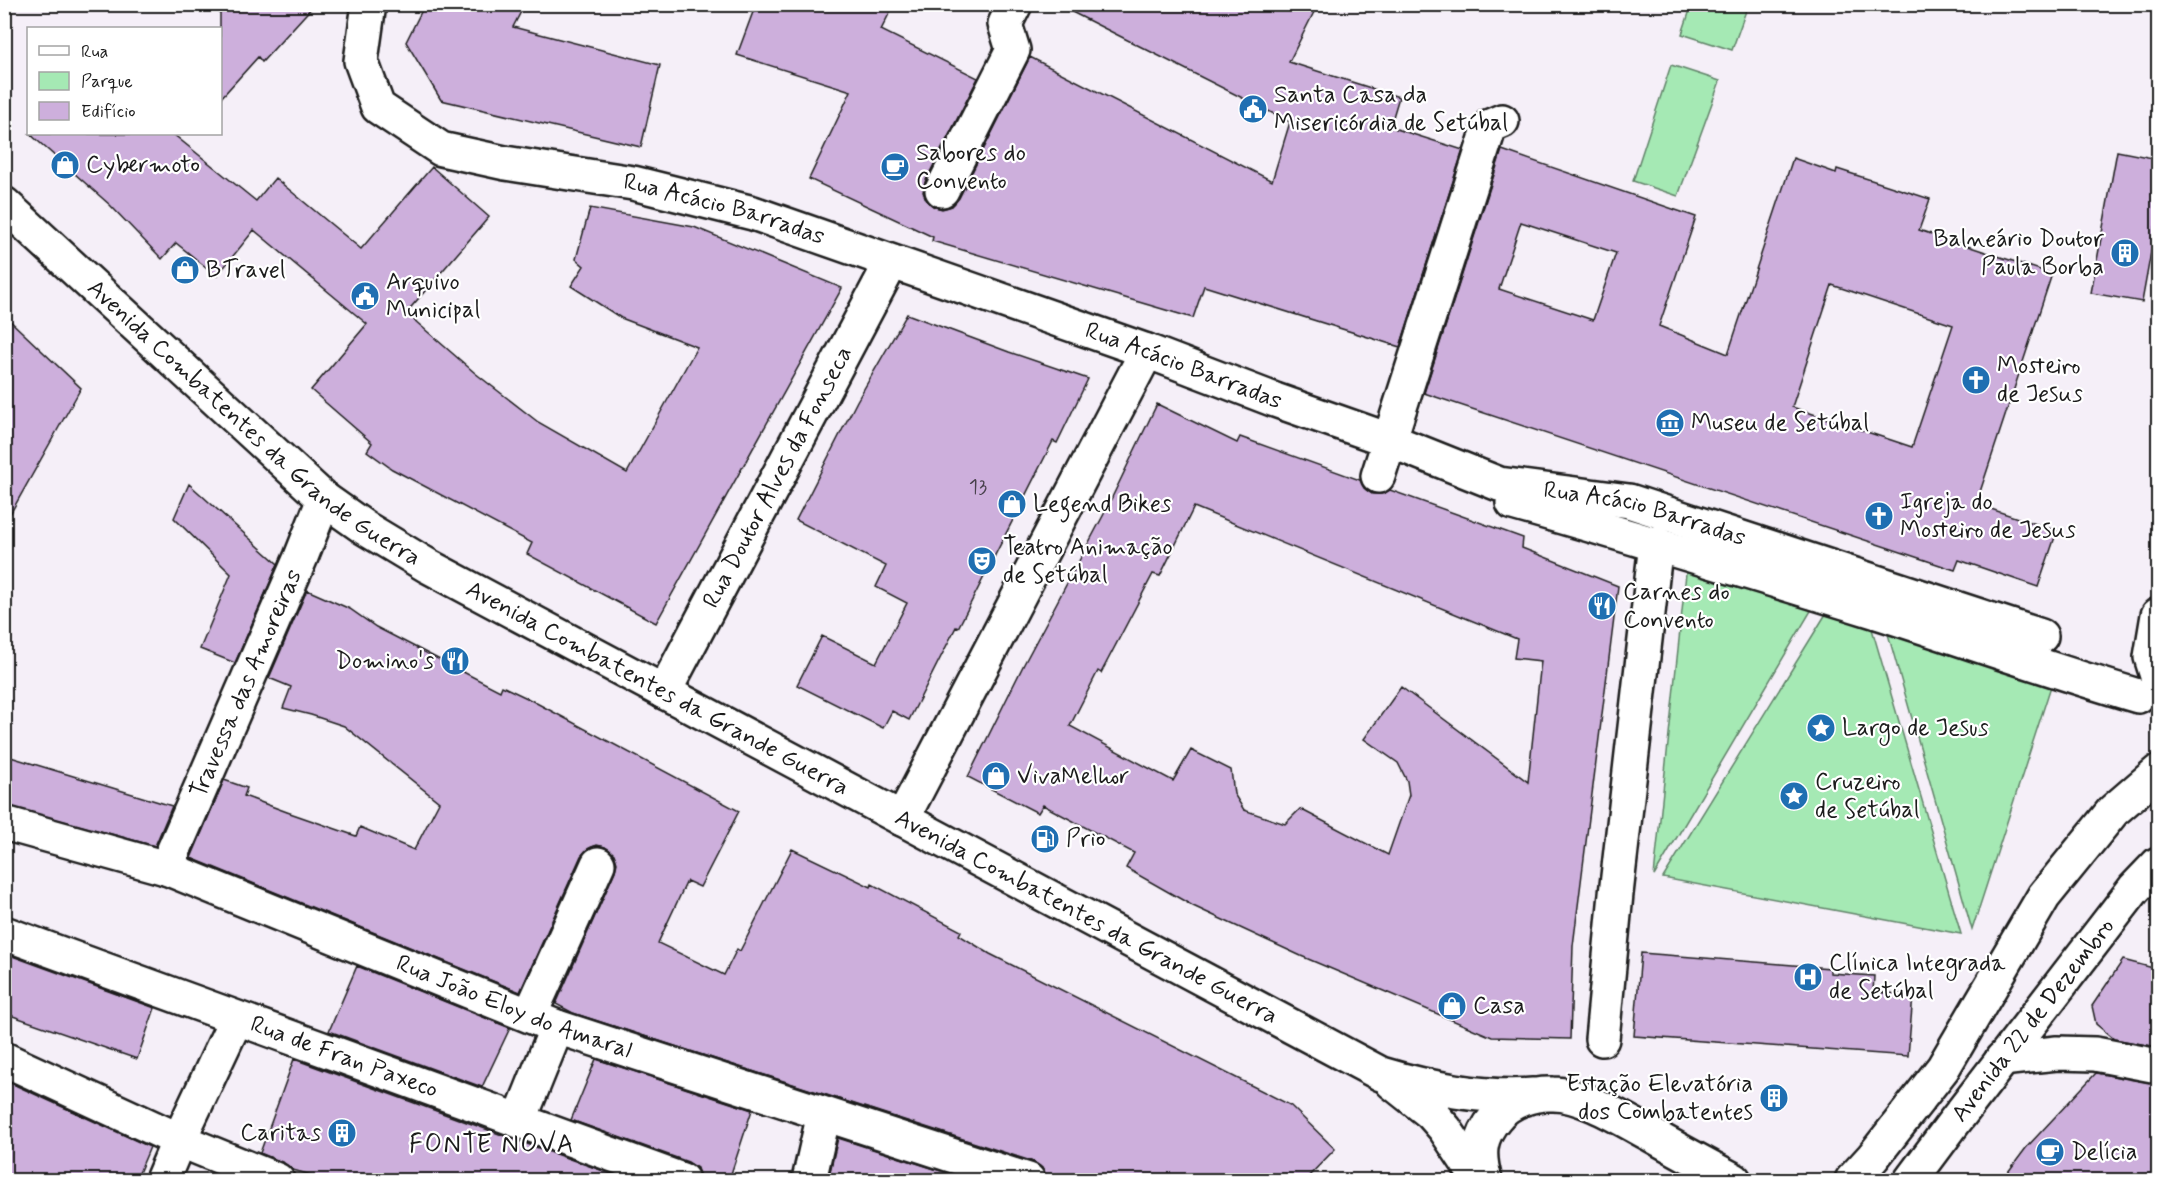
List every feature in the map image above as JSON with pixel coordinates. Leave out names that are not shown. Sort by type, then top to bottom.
[{"type":"street","name":"Rua Acácio Barradas","points":[[369,4],[361,61],[378,107],[441,149],[505,163],[633,183],[753,213],[1147,351],[1275,400],[1389,440],[1499,484],[1629,501],[2041,636]]},
{"type":"street","points":[[942,190],[1013,50],[1005,24],[1015,4]]},
{"type":"street","points":[[1378,476],[1490,126],[1502,121]]},
{"type":"street","name":"Avenida Combatentes da Grande Guerra","points":[[4,204],[324,499],[428,566],[1381,1074],[1431,1113],[1445,1129],[1479,1180]]},
{"type":"street","name":"Rua Doutor Alves da Fonseca","points":[[664,693],[891,263]]},
{"type":"street","points":[[902,819],[1147,351]]},
{"type":"street","points":[[1499,484],[1494,497],[1656,543],[2066,675],[2148,688],[2158,615]]},
{"type":"street","name":"Travessa das Amoreiras","points":[[166,868],[324,499]]},
{"type":"street","points":[[1602,1039],[1656,543]]},
{"type":"street","name":"Avenida 22 de Dezembro","points":[[1852,1180],[1874,1157],[1943,1068],[2044,896],[2113,811],[2158,772]]},
{"type":"street","name":"Rua João Eloy do Amaral","points":[[4,823],[166,868],[544,1021],[1028,1180]]},
{"type":"street","points":[[519,1121],[544,1021],[598,864]]},
{"type":"street","name":"Avenida 22 de Dezembro","points":[[1911,1180],[2134,889],[2158,864]]},
{"type":"street","name":"Rua de Fran Paxeco","points":[[4,933],[682,1180]]},
{"type":"street","points":[[162,1180],[236,1018]]},
{"type":"street","points":[[2002,1059],[2057,1053],[2095,1054],[2158,1066]]},
{"type":"street","points":[[4,1059],[179,1140],[277,1180]]},
{"type":"street","name":"Avenida Combatentes da Grande Guerra","points":[[1381,1074],[1419,1086],[1512,1097],[1533,1095]]},
{"type":"street","points":[[1485,1180],[1480,1165],[1480,1147],[1487,1129],[1497,1115],[1516,1101],[1533,1095],[1555,1094],[1608,1111],[1734,1180]]},
{"type":"street","points":[[809,1180],[824,1114]]},
{"type":"green space","points":[[1692,4],[1748,5],[1732,50],[1682,34]]},
{"type":"green space","points":[[1671,65],[1720,81],[1678,196],[1633,181]]},
{"type":"green space","points":[[1687,564],[1815,604],[1654,876]]},
{"type":"green space","points":[[1829,609],[1870,622],[1961,934],[1663,878]]},
{"type":"green space","points":[[1886,627],[2053,680],[1972,930]]},
{"type":"building","points":[[220,4],[315,4],[262,62],[258,57],[222,97],[222,27],[220,27]]},
{"type":"building","points":[[425,4],[525,4],[513,27],[660,65],[641,147],[441,100],[406,42]]},
{"type":"building","points":[[756,4],[894,4],[881,30],[978,78],[925,182],[923,192],[927,201],[942,209],[952,206],[959,198],[1030,57],[1272,181],[1290,122],[1056,4],[1318,4],[1289,62],[1399,97],[1390,127],[1463,150],[1400,347],[1204,286],[1193,318],[932,241],[933,237],[809,179],[851,91],[737,55]]},
{"type":"building","points":[[31,135],[174,135],[256,201],[275,178],[361,249],[432,167],[489,217],[406,313],[475,373],[538,422],[627,473],[697,347],[621,318],[571,286],[584,266],[576,259],[590,208],[694,227],[842,288],[656,623],[527,554],[532,543],[392,469],[367,451],[372,443],[311,390],[367,324],[254,230],[217,276],[176,243],[162,259],[110,205]]},
{"type":"building","points":[[1502,150],[1696,217],[1659,326],[1728,354],[1793,158],[1836,173],[1837,169],[1930,199],[1919,230],[2052,274],[1976,504],[2057,531],[2038,587],[1959,560],[1955,570],[1424,393]],"holes":[[[1521,222],[1616,253],[1593,320],[1499,289]],[[1832,285],[1953,325],[1912,447],[1792,407]]]},
{"type":"building","name":"Balneário Doutor Paula Borba","points":[[2117,151],[2158,159],[2158,213],[2142,302],[2091,293]]},
{"type":"building","points":[[907,314],[1088,379],[1057,443],[1053,441],[909,720],[892,711],[883,728],[797,685],[822,636],[876,663],[907,603],[876,587],[886,566],[796,520],[857,401]]},
{"type":"building","points":[[4,315],[81,388],[4,525]]},
{"type":"building","points":[[1157,404],[1237,443],[1240,437],[1360,480],[1364,488],[1372,494],[1381,494],[1390,490],[1523,538],[1522,548],[1618,586],[1573,946],[1570,1039],[1492,1037],[1301,956],[1193,906],[1126,868],[1134,853],[1043,805],[1038,813],[968,777],[1024,664],[1104,514]],"holes":[[[1194,507],[1517,639],[1514,658],[1541,661],[1528,782],[1401,687],[1364,739],[1398,763],[1407,781],[1409,795],[1388,855],[1300,809],[1285,824],[1244,810],[1234,794],[1231,770],[1191,750],[1173,781],[1070,726],[1098,671],[1101,673],[1153,574],[1160,576]]]},
{"type":"building","points":[[189,484],[278,564],[235,663],[200,649],[231,574],[174,518]]},
{"type":"building","points":[[307,590],[350,609],[376,627],[500,691],[502,686],[527,698],[739,811],[700,887],[687,881],[658,943],[724,975],[737,949],[740,951],[792,849],[871,887],[872,884],[961,931],[959,935],[990,954],[1290,1105],[1335,1149],[1305,1180],[1046,1180],[1042,1168],[1034,1162],[573,1013],[556,1004],[615,871],[617,863],[614,854],[605,847],[597,845],[588,849],[581,856],[520,992],[191,858],[224,780],[247,788],[244,796],[287,812],[356,836],[360,827],[414,850],[439,802],[344,726],[283,708],[291,687],[269,678]]},
{"type":"building","points":[[4,755],[172,806],[155,846],[4,805]]},
{"type":"building","points":[[4,953],[155,1008],[137,1059],[4,1013]]},
{"type":"building","points":[[1641,953],[1830,968],[1830,973],[1874,976],[1873,992],[1913,995],[1908,1056],[1634,1036]]},
{"type":"building","points":[[2123,960],[2157,969],[2151,992],[2158,994],[2158,1047],[2114,1039],[2096,1024],[2092,1006]]},
{"type":"building","points":[[357,966],[510,1028],[482,1087],[329,1031]]},
{"type":"building","name":"Caritas","points":[[294,1059],[629,1180],[329,1180],[293,1170],[284,1163],[260,1153]]},
{"type":"building","points":[[596,1059],[752,1110],[729,1180],[700,1180],[697,1168],[688,1162],[571,1120]]},
{"type":"building","points":[[2096,1073],[2158,1084],[2158,1180],[2002,1180],[2026,1148]]},
{"type":"building","points":[[4,1080],[150,1147],[136,1180],[4,1180]]},
{"type":"building","points":[[838,1138],[969,1180],[828,1180]]},
{"type":"place","name":"Santa Casa da Misericórdia de Setúbal","points":[[1253,109]]},
{"type":"place","name":"Cybermoto","points":[[65,165]]},
{"type":"place","name":"Sabores do Convento","points":[[895,167]]},
{"type":"place","name":"Balneário Doutor Paula Borba","points":[[2125,253]]},
{"type":"place","name":"BTravel","points":[[185,270]]},
{"type":"place","name":"Arquivo Municipal","points":[[365,296]]},
{"type":"place","name":"Mosteiro de Jesus","points":[[1976,380]]},
{"type":"place","name":"Museu de Setúbal","points":[[1670,423]]},
{"type":"place","name":"Legend Bikes","points":[[1012,504]]},
{"type":"place","name":"Igreja do Mosteiro de Jesus","points":[[1879,516]]},
{"type":"place","name":"Teatro Animação de Setúbal","points":[[982,561]]},
{"type":"place","name":"Carnes do Convento","points":[[1602,606]]},
{"type":"place","name":"Domino's","points":[[455,661]]},
{"type":"place","name":"Largo de Jesus","points":[[1821,728]]},
{"type":"place","name":"VivaMelhor","points":[[996,776]]},
{"type":"place","name":"Cruzeiro de Setúbal","points":[[1794,796]]},
{"type":"place","name":"Prio","points":[[1045,839]]},
{"type":"place","name":"Clínica Integrada de Setúbal","points":[[1808,977]]},
{"type":"place","name":"Casa","points":[[1452,1006]]},
{"type":"place","name":"Estação Elevatória dos Combatentes","points":[[1774,1098]]},
{"type":"place","name":"Caritas","points":[[342,1133]]},
{"type":"place","name":"Delícia","points":[[2050,1152]]},
{"type":"district","name":"FONTE NOVA","points":[[492,1145]]}]
